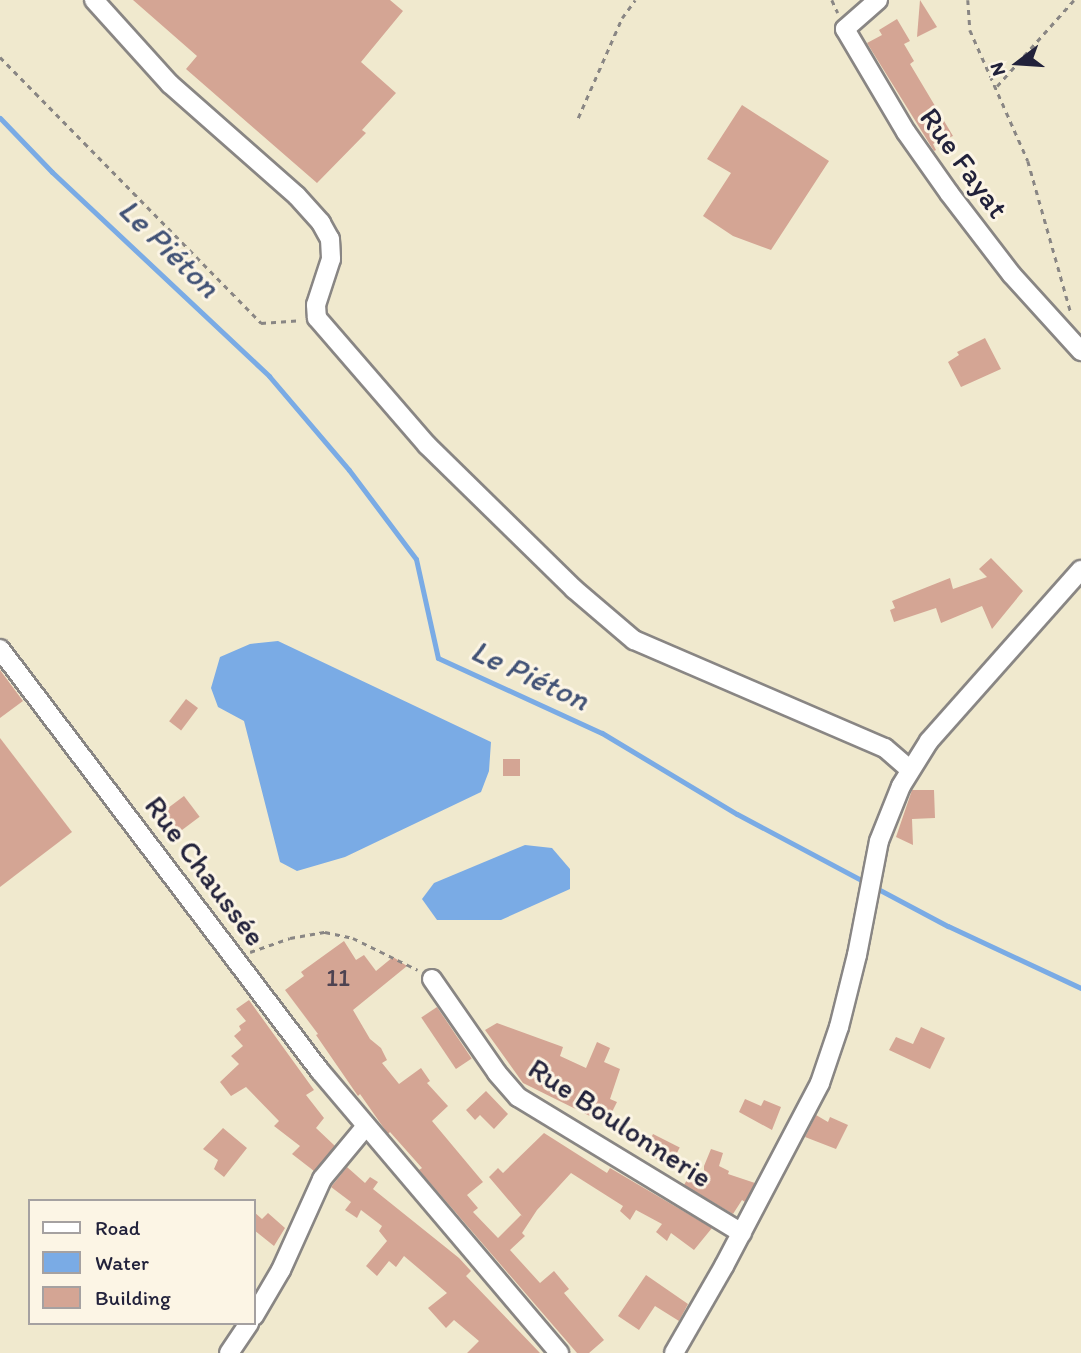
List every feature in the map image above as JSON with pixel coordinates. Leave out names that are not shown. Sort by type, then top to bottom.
[{"type":"street","points":[[94,0],[170,84],[297,196],[321,223],[330,239],[331,259],[316,305],[317,318],[427,445],[573,589],[634,640],[885,748],[910,770]]},
{"type":"street","name":"Rue Fayat","points":[[878,0],[845,29],[905,132],[949,194],[1012,275],[1080,351]]},
{"type":"street","points":[[674,1353],[742,1233],[820,1083],[839,1027],[870,898],[872,872],[892,805],[910,770],[929,741],[1081,570]]},
{"type":"street","name":"Rue Chaussée","points":[[0,649],[366,1126],[559,1353]]},
{"type":"street","name":"Rue Boulonnerie","points":[[432,979],[497,1073],[518,1097],[742,1233]]},
{"type":"street","points":[[256,1313],[281,1270],[322,1179],[366,1126]]},
{"type":"street","points":[[229,1353],[248,1325]]},
{"type":"path","points":[[578,118],[622,18],[635,0]]},
{"type":"path","points":[[968,0],[970,30],[997,86],[1032,173],[1080,351]]},
{"type":"path","points":[[997,86],[1074,0]]},
{"type":"path","points":[[0,57],[261,323],[317,318]]},
{"type":"path","points":[[236,959],[290,937],[325,932],[378,948],[432,979]]},
{"type":"water","points":[[278,641],[491,742],[489,771],[481,792],[345,857],[297,871],[280,862],[244,721],[218,707],[211,688],[220,657],[250,644]]},
{"type":"water","points":[[525,845],[552,848],[570,869],[570,889],[501,920],[437,920],[422,899],[434,883]]},
{"type":"building","points":[[133,0],[390,0],[403,11],[361,62],[396,93],[362,130],[366,133],[317,183],[186,69],[197,56]]},
{"type":"building","points":[[920,0],[937,27],[917,37]]},
{"type":"building","points":[[897,19],[910,41],[904,44],[914,61],[910,64],[953,136],[933,144],[936,150],[934,151],[867,43],[882,35],[879,30]]},
{"type":"building","points":[[742,105],[829,161],[771,250],[733,236],[703,216],[731,173],[707,159]]},
{"type":"building","points":[[985,338],[1001,369],[961,387],[948,362],[959,355],[957,352]]},
{"type":"building","points":[[991,558],[1023,591],[992,629],[982,606],[941,623],[936,608],[894,622],[890,610],[895,608],[892,601],[950,578],[953,589],[987,577],[979,569]]},
{"type":"building","points":[[0,670],[23,701],[0,718]]},
{"type":"building","points":[[186,699],[198,708],[181,730],[169,721]]},
{"type":"building","points":[[0,738],[72,832],[0,887]]},
{"type":"building","points":[[503,759],[520,759],[520,776],[503,776]]},
{"type":"building","points":[[912,790],[934,790],[935,818],[912,819],[913,845],[896,837]]},
{"type":"building","points":[[184,796],[200,817],[180,832],[164,811]]},
{"type":"building","points":[[344,941],[356,960],[364,955],[376,971],[393,957],[407,966],[353,1010],[370,1039],[381,1048],[387,1060],[382,1063],[399,1084],[421,1068],[430,1081],[427,1083],[448,1106],[432,1121],[483,1182],[467,1195],[478,1208],[473,1212],[498,1238],[521,1215],[523,1217],[489,1177],[498,1168],[503,1173],[544,1133],[607,1173],[610,1168],[712,1228],[694,1250],[671,1233],[667,1241],[656,1232],[662,1224],[636,1210],[630,1220],[620,1211],[623,1206],[571,1173],[537,1210],[522,1233],[525,1236],[510,1250],[540,1283],[554,1271],[569,1289],[564,1293],[604,1340],[589,1353],[577,1353],[419,1170],[422,1168],[390,1132],[388,1134],[360,1094],[358,1096],[316,1035],[318,1034],[285,990],[304,976],[301,972]]},
{"type":"building","points":[[249,1000],[314,1090],[306,1095],[324,1118],[316,1128],[335,1146],[314,1171],[292,1154],[300,1146],[274,1126],[279,1121],[246,1087],[231,1096],[220,1082],[239,1064],[231,1056],[243,1046],[234,1036],[241,1030],[239,1026],[246,1021],[236,1009]]},
{"type":"building","points":[[437,1007],[472,1058],[456,1069],[421,1018]]},
{"type":"building","points":[[497,1023],[563,1047],[560,1056],[586,1068],[597,1042],[610,1048],[604,1062],[620,1069],[610,1099],[617,1102],[606,1124],[523,1083],[485,1030]]},
{"type":"building","points":[[921,1027],[945,1038],[930,1069],[889,1050],[896,1037],[913,1044]]},
{"type":"building","points":[[486,1091],[508,1114],[494,1129],[480,1115],[475,1120],[466,1110]]},
{"type":"building","points":[[745,1099],[761,1106],[764,1100],[781,1107],[772,1130],[739,1112]]},
{"type":"building","points":[[816,1115],[828,1122],[830,1117],[848,1125],[836,1149],[805,1137]]},
{"type":"building","points":[[223,1128],[247,1148],[224,1177],[214,1169],[218,1160],[203,1149]]},
{"type":"building","points":[[653,1134],[680,1148],[670,1166],[643,1153]]},
{"type":"building","points":[[711,1149],[723,1153],[719,1166],[729,1171],[728,1174],[755,1183],[745,1202],[742,1200],[733,1214],[684,1185],[691,1173],[704,1181],[704,1166]]},
{"type":"building","points":[[347,1167],[365,1183],[370,1177],[378,1182],[373,1189],[459,1258],[471,1271],[466,1276],[540,1353],[467,1353],[479,1341],[454,1320],[446,1328],[428,1308],[447,1293],[424,1273],[404,1256],[396,1267],[389,1261],[377,1276],[366,1266],[387,1241],[379,1231],[382,1226],[361,1210],[357,1218],[345,1210],[351,1202],[331,1187]]},
{"type":"building","points":[[268,1213],[285,1228],[274,1246],[256,1232],[256,1214],[262,1219]]},
{"type":"building","points":[[646,1275],[688,1304],[679,1321],[655,1306],[639,1330],[618,1316]]},
{"type":"waterway","name":"Le Piéton","points":[[0,118],[52,172],[269,376],[349,470],[416,559],[438,658],[602,733],[737,814],[948,926],[1081,988]]}]
